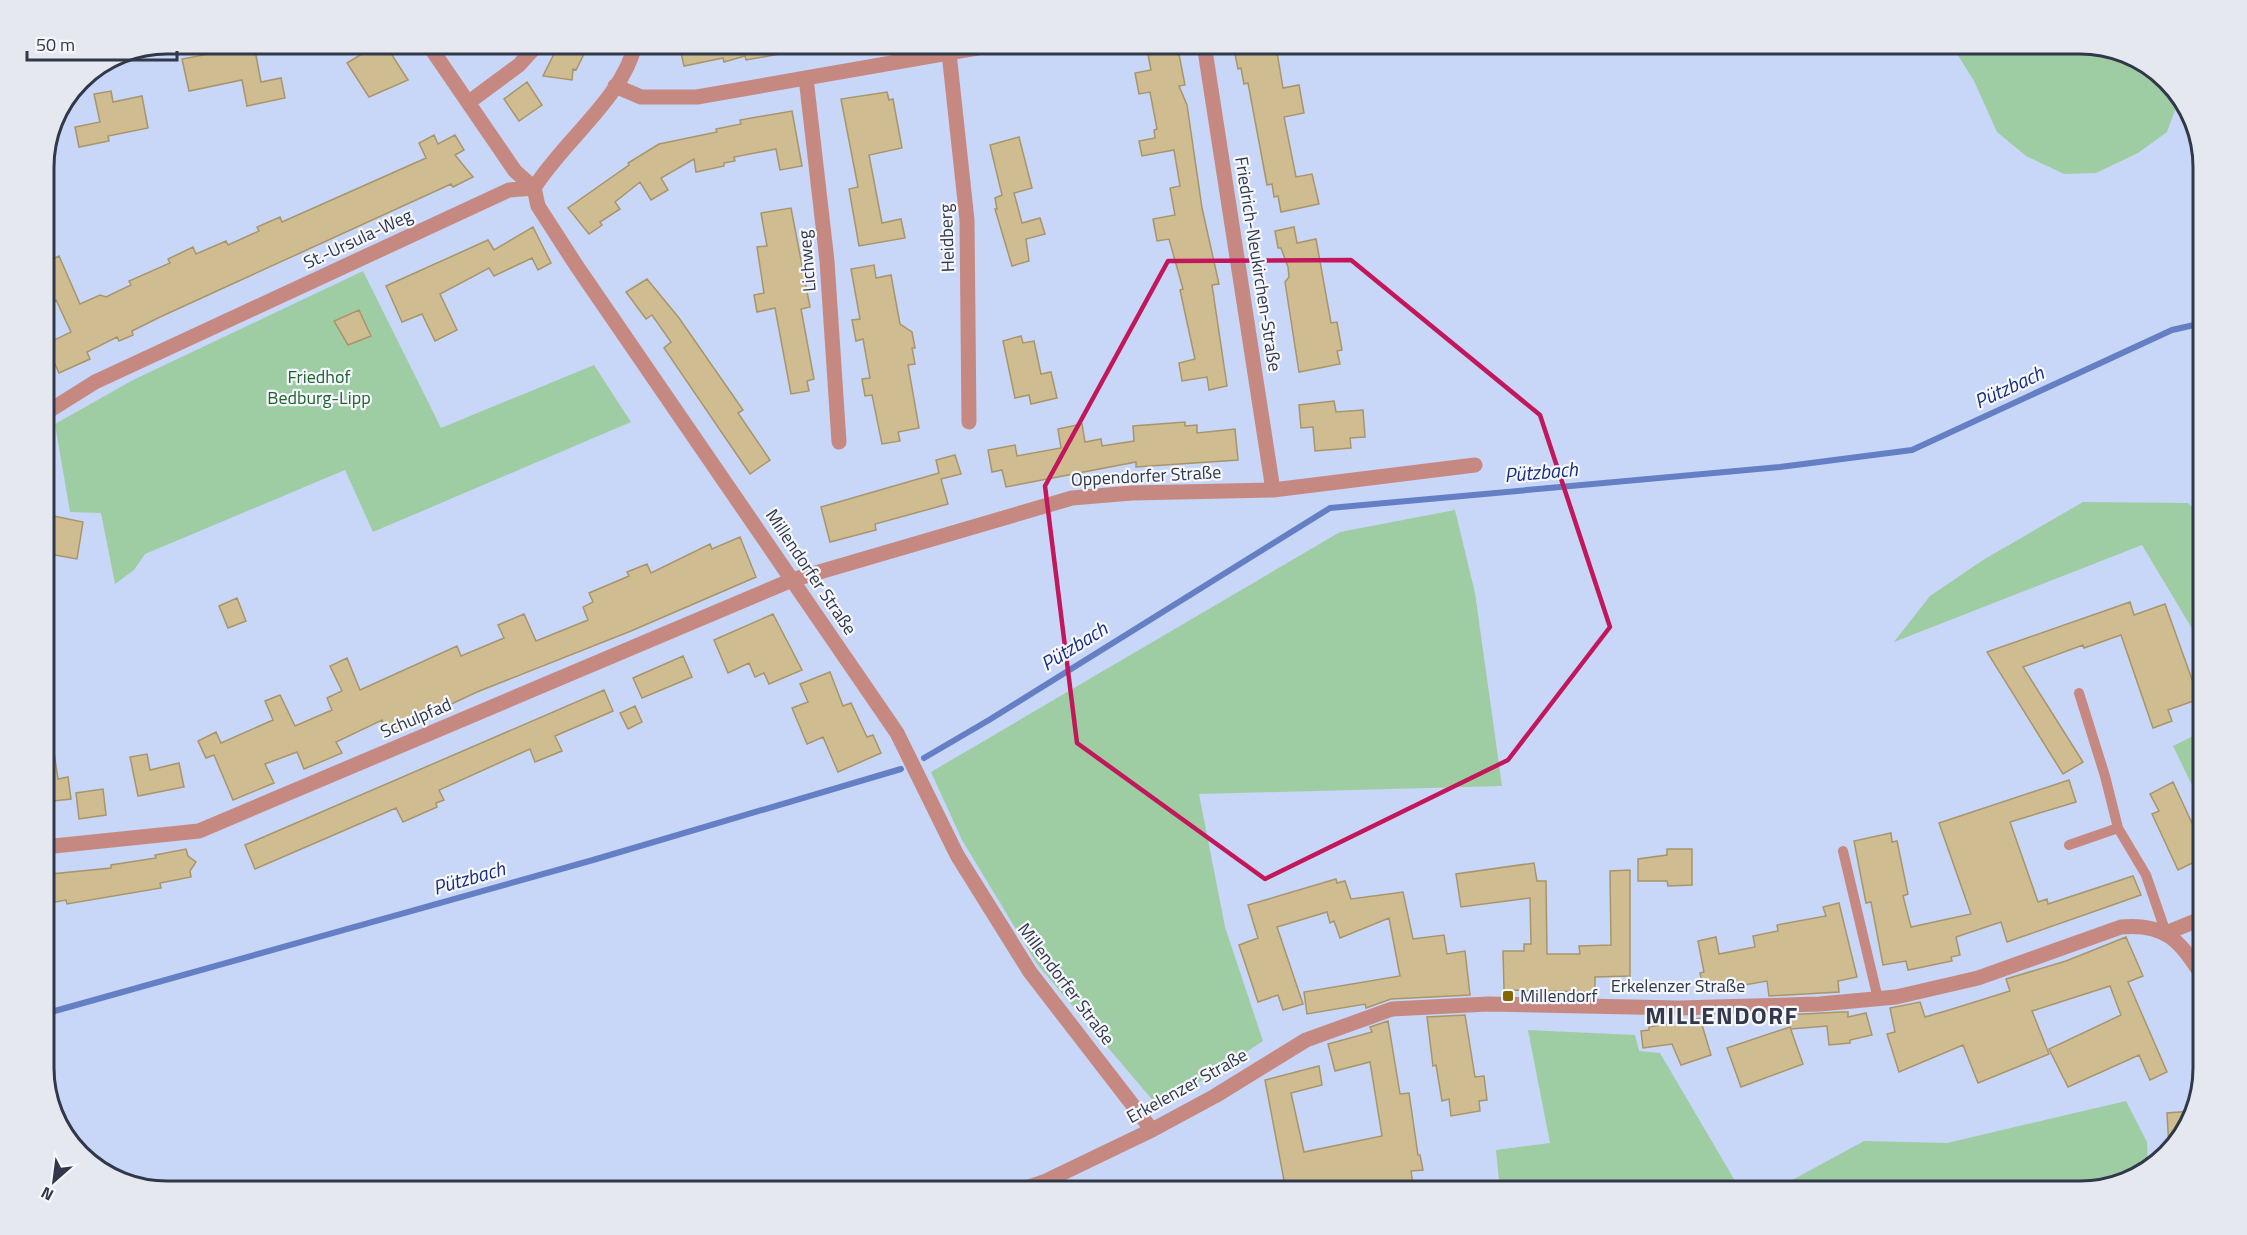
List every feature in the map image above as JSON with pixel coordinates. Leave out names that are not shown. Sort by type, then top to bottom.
[{"type":"street","name":"Millendorfer Straße","points":[[435,54],[515,171],[534,188],[538,206],[576,265],[907,751],[957,855],[1030,972],[1152,1130]]},
{"type":"street","points":[[469,102],[519,65],[529,54]]},
{"type":"street","points":[[534,188],[546,169],[615,86],[633,54]]},
{"type":"street","points":[[615,86],[641,97],[697,97],[943,54]]},
{"type":"street","name":"Heidberg","points":[[949,54],[968,220],[969,422]]},
{"type":"street","name":"Friedrich-Neukirchen-Straße","points":[[1205,54],[1274,490]]},
{"type":"street","name":"Lichweg","points":[[806,78],[827,261],[839,442]]},
{"type":"street","name":"St.-Ursula-Weg","points":[[54,402],[509,190],[534,188]]},
{"type":"street","name":"Oppendorfer Straße","points":[[792,580],[1072,498],[1131,493],[1274,490],[1475,465]]},
{"type":"street","name":"Schulpfad","points":[[54,846],[199,831],[792,580]]},
{"type":"street","points":[[2193,922],[2166,933],[2193,963]]},
{"type":"street","name":"Erkelenzer Straße","points":[[1046,1181],[1152,1130],[1215,1096],[1306,1040],[1392,1009],[1488,1004],[1680,1008],[1820,1004],[1878,999],[1978,978],[2121,927],[2144,925],[2166,933]]},
{"type":"lane","points":[[2079,693],[2105,776],[2118,828],[2146,875],[2166,933]]},
{"type":"lane","points":[[2069,845],[2118,828]]},
{"type":"lane","points":[[1843,851],[1878,999]]},
{"type":"highlighted area","points":[[1351,260],[1540,415],[1610,627],[1508,760],[1265,879],[1077,743],[1045,486],[1168,261]]},
{"type":"green space","points":[[1957,54],[2095,55],[2117,60],[2143,73],[2165,92],[2176,108],[2167,132],[2138,153],[2096,173],[2064,174],[2026,156],[1997,132],[1974,81]]},
{"type":"green space","name":"Friedhof Bedburg-Lipp","points":[[363,271],[441,428],[594,365],[631,422],[373,532],[345,470],[145,554],[134,570],[115,584],[101,513],[70,512],[55,424],[133,380]]},
{"type":"green space","points":[[2083,502],[2188,503],[2193,507],[2193,630],[2142,545],[1894,642],[1930,596],[1983,560]]},
{"type":"green space","points":[[1455,510],[1475,593],[1502,786],[1199,794],[1225,927],[1263,1041],[1207,1078],[1155,1103],[1037,964],[962,840],[931,772],[1340,532]]},
{"type":"green space","points":[[2193,736],[2193,787],[2173,746]]},
{"type":"green space","points":[[1528,1030],[1635,1035],[1639,1051],[1660,1053],[1735,1181],[1499,1181],[1496,1150],[1550,1143]]},
{"type":"green space","points":[[2126,1101],[2147,1142],[2148,1159],[2117,1175],[2080,1181],[1790,1181],[1864,1141],[1947,1143]]},
{"type":"building","points":[[208,54],[256,54],[261,82],[281,78],[285,98],[247,106],[242,80],[189,91],[182,59]]},
{"type":"building","points":[[362,54],[391,54],[408,80],[369,97],[347,63]]},
{"type":"building","points":[[554,54],[584,54],[576,70],[573,69],[572,80],[543,76]]},
{"type":"building","points":[[681,54],[780,54],[746,60],[745,56],[724,62],[723,58],[684,66]]},
{"type":"building","points":[[1148,54],[1179,54],[1185,85],[1179,86],[1187,105],[1202,208],[1219,284],[1212,285],[1227,386],[1209,390],[1207,377],[1182,381],[1179,363],[1195,359],[1180,290],[1183,289],[1169,239],[1157,241],[1153,219],[1175,215],[1170,188],[1180,186],[1174,150],[1142,156],[1139,141],[1155,138],[1154,130],[1157,129],[1150,92],[1139,94],[1135,73],[1151,70]]},
{"type":"building","points":[[1235,54],[1277,54],[1283,88],[1299,85],[1304,113],[1284,117],[1296,177],[1312,174],[1319,204],[1281,212],[1278,196],[1274,197],[1272,184],[1267,185],[1248,83],[1244,84],[1241,68],[1238,69]]},
{"type":"building","points":[[527,82],[542,105],[519,121],[504,99]]},
{"type":"building","points":[[111,91],[113,102],[142,96],[148,128],[108,136],[109,141],[79,147],[75,127],[100,122],[94,94]]},
{"type":"building","points":[[887,92],[889,100],[893,99],[902,148],[869,155],[882,223],[901,219],[905,238],[859,246],[849,189],[858,187],[841,99]]},
{"type":"building","points":[[792,111],[802,166],[780,170],[776,149],[734,157],[735,161],[724,163],[724,166],[696,172],[694,159],[661,178],[668,190],[651,200],[640,182],[615,202],[620,209],[600,222],[602,225],[589,234],[568,208],[629,165],[628,163],[659,144],[717,132],[716,129],[741,124],[740,120]]},
{"type":"building","points":[[434,135],[438,144],[455,135],[464,150],[455,155],[473,177],[453,187],[451,184],[160,317],[132,331],[133,335],[119,341],[117,337],[87,352],[90,359],[59,373],[54,362],[54,340],[71,332],[56,300],[54,301],[54,258],[59,256],[80,304],[100,295],[106,297],[131,285],[129,281],[170,263],[168,259],[193,247],[196,254],[226,241],[228,245],[259,231],[257,227],[280,217],[282,222],[426,158],[419,143]]},
{"type":"building","points":[[1019,137],[1032,188],[1014,193],[1022,223],[1040,218],[1045,234],[1026,239],[1029,261],[1012,266],[995,209],[997,209],[995,198],[1002,195],[990,145]]},
{"type":"building","points":[[791,208],[810,307],[801,309],[814,379],[807,381],[809,391],[791,394],[775,308],[757,312],[754,295],[764,293],[757,247],[767,246],[761,213]]},
{"type":"building","points":[[533,227],[551,263],[538,270],[532,258],[494,276],[489,268],[440,294],[457,330],[435,341],[422,314],[402,322],[386,286],[488,240],[494,250]]},
{"type":"building","points":[[1294,227],[1297,243],[1316,239],[1331,323],[1337,322],[1342,350],[1337,351],[1340,364],[1299,372],[1285,282],[1289,277],[1288,267],[1281,248],[1278,248],[1275,231]]},
{"type":"building","points":[[874,265],[876,278],[891,275],[900,324],[912,332],[915,364],[908,365],[919,428],[898,432],[900,441],[882,444],[872,395],[865,396],[862,379],[870,378],[863,339],[856,341],[852,320],[860,319],[851,269]]},
{"type":"building","points":[[647,279],[679,318],[743,410],[738,413],[770,460],[750,474],[664,348],[671,342],[652,315],[646,319],[626,292]]},
{"type":"building","points":[[359,310],[371,336],[348,345],[334,321]]},
{"type":"building","points":[[1021,336],[1023,343],[1034,341],[1041,374],[1051,372],[1057,398],[1031,404],[1029,395],[1015,398],[1003,341]]},
{"type":"building","points":[[1334,401],[1336,412],[1363,410],[1365,437],[1350,438],[1351,448],[1315,451],[1313,427],[1301,428],[1299,405]]},
{"type":"building","points":[[1185,422],[1185,426],[1197,425],[1197,433],[1235,429],[1238,460],[1136,467],[1136,462],[1006,487],[1002,470],[992,472],[988,450],[1015,445],[1017,456],[1061,448],[1058,429],[1082,424],[1085,442],[1101,439],[1102,446],[1134,441],[1133,426]]},
{"type":"building","points":[[955,455],[961,474],[941,479],[948,504],[875,524],[876,530],[830,542],[821,507],[939,473],[936,460]]},
{"type":"building","points":[[54,516],[83,522],[77,559],[54,555]]},
{"type":"building","points":[[740,537],[756,577],[631,631],[477,692],[387,734],[382,720],[336,742],[342,753],[304,769],[297,752],[265,764],[274,783],[233,800],[214,755],[206,758],[198,741],[216,732],[221,743],[273,720],[265,701],[280,695],[295,726],[332,710],[327,698],[342,691],[330,666],[347,658],[360,690],[457,646],[461,656],[504,638],[498,625],[524,614],[536,641],[588,620],[583,607],[593,602],[589,593],[629,576],[627,572],[647,564],[651,573],[710,544],[712,549]]},
{"type":"building","points":[[237,598],[246,621],[228,628],[219,606]]},
{"type":"building","points":[[2130,602],[2134,615],[2165,604],[2193,682],[2193,701],[2168,710],[2172,721],[2153,728],[2121,635],[2084,648],[2083,645],[2023,667],[2083,762],[2063,774],[1987,652]]},
{"type":"building","points":[[773,614],[802,670],[769,684],[764,673],[755,677],[749,663],[728,673],[714,640]]},
{"type":"building","points":[[683,656],[692,677],[642,698],[633,678]]},
{"type":"building","points":[[830,672],[843,706],[851,703],[867,737],[873,735],[881,753],[838,772],[823,737],[807,744],[792,708],[808,702],[800,684]]},
{"type":"building","points":[[604,690],[613,711],[555,736],[562,751],[535,762],[530,749],[439,790],[444,800],[436,803],[437,807],[403,822],[396,808],[255,869],[245,845]]},
{"type":"building","points":[[635,706],[642,722],[628,729],[620,713]]},
{"type":"building","points":[[54,753],[58,779],[68,777],[71,799],[54,801]]},
{"type":"building","points":[[147,754],[150,770],[179,763],[184,787],[138,796],[130,757]]},
{"type":"building","points":[[2069,780],[2076,802],[2010,822],[2038,902],[2047,899],[2048,904],[2133,876],[2141,895],[2007,942],[2001,922],[1956,937],[1960,955],[1951,957],[1952,961],[1908,970],[1906,961],[1883,965],[1871,902],[1866,903],[1854,841],[1891,833],[1892,842],[1897,841],[1908,894],[1903,896],[1911,927],[1971,914],[1939,823]]},
{"type":"building","points":[[2173,782],[2193,825],[2193,863],[2178,870],[2152,814],[2159,811],[2150,794]]},
{"type":"building","points":[[103,789],[106,815],[79,819],[76,793]]},
{"type":"building","points":[[186,849],[188,856],[196,862],[190,871],[191,877],[160,883],[161,888],[67,904],[66,900],[54,902],[54,874],[111,868],[111,865],[156,858],[155,855]]},
{"type":"building","points":[[1667,849],[1692,849],[1692,885],[1668,886],[1667,881],[1638,881],[1638,859],[1667,855]]},
{"type":"building","points":[[1534,863],[1537,881],[1546,881],[1547,954],[1580,954],[1579,946],[1611,945],[1610,871],[1630,870],[1630,976],[1595,977],[1595,992],[1504,990],[1503,951],[1524,951],[1524,944],[1531,944],[1530,898],[1461,907],[1456,874]]},
{"type":"building","points":[[1336,879],[1337,883],[1345,881],[1351,899],[1403,892],[1413,939],[1444,935],[1447,954],[1465,951],[1470,995],[1391,999],[1366,1008],[1365,1004],[1307,1014],[1304,992],[1400,976],[1389,918],[1340,938],[1334,921],[1330,923],[1327,912],[1277,927],[1303,1004],[1283,1010],[1278,995],[1258,1002],[1239,945],[1258,938],[1248,905]]},
{"type":"building","points":[[1839,903],[1857,977],[1838,981],[1839,992],[1769,996],[1767,981],[1704,992],[1700,973],[1704,972],[1698,941],[1716,937],[1719,954],[1755,947],[1753,936],[1778,931],[1777,925],[1826,916],[1823,907]]},
{"type":"building","points":[[2126,937],[2143,976],[2128,982],[2167,1072],[2150,1080],[2139,1055],[2068,1087],[2049,1049],[2121,1015],[2110,986],[2032,1011],[2049,1054],[1978,1083],[1963,1045],[1899,1072],[1887,1034],[1895,1032],[1890,1008],[1920,1002],[1925,1017],[1949,1010],[2010,991],[2006,979],[2066,961]]},
{"type":"building","points":[[1848,1012],[1848,1017],[1866,1013],[1872,1035],[1850,1040],[1850,1043],[1829,1045],[1827,1026],[1791,1029],[1785,1015]]},
{"type":"building","points":[[1465,1015],[1475,1077],[1484,1076],[1487,1100],[1479,1101],[1480,1111],[1451,1116],[1449,1099],[1442,1101],[1436,1065],[1433,1066],[1427,1017]]},
{"type":"building","points":[[1700,1018],[1711,1055],[1681,1065],[1672,1044],[1643,1048],[1641,1031],[1649,1030],[1649,1027]]},
{"type":"building","points":[[1388,1021],[1400,1094],[1409,1093],[1418,1155],[1420,1155],[1423,1170],[1411,1171],[1412,1181],[1284,1181],[1265,1080],[1319,1066],[1322,1085],[1291,1093],[1304,1152],[1382,1136],[1370,1062],[1335,1071],[1328,1044],[1372,1032],[1370,1027]]},
{"type":"building","points":[[1790,1027],[1803,1064],[1741,1087],[1727,1048]]},
{"type":"building","points":[[2184,1112],[2168,1138],[2167,1113]]},
{"type":"waterway","name":"Pützbach","points":[[924,758],[1330,508],[1780,467],[1912,450],[2172,330],[2193,325]]},
{"type":"waterway","name":"Pützbach","points":[[54,1011],[593,860],[901,769]]},
{"type":"place","name":"Millendorf","points":[[1508,996]]},
{"type":"district","name":"MILLENDORF","points":[[1722,1016]]}]
